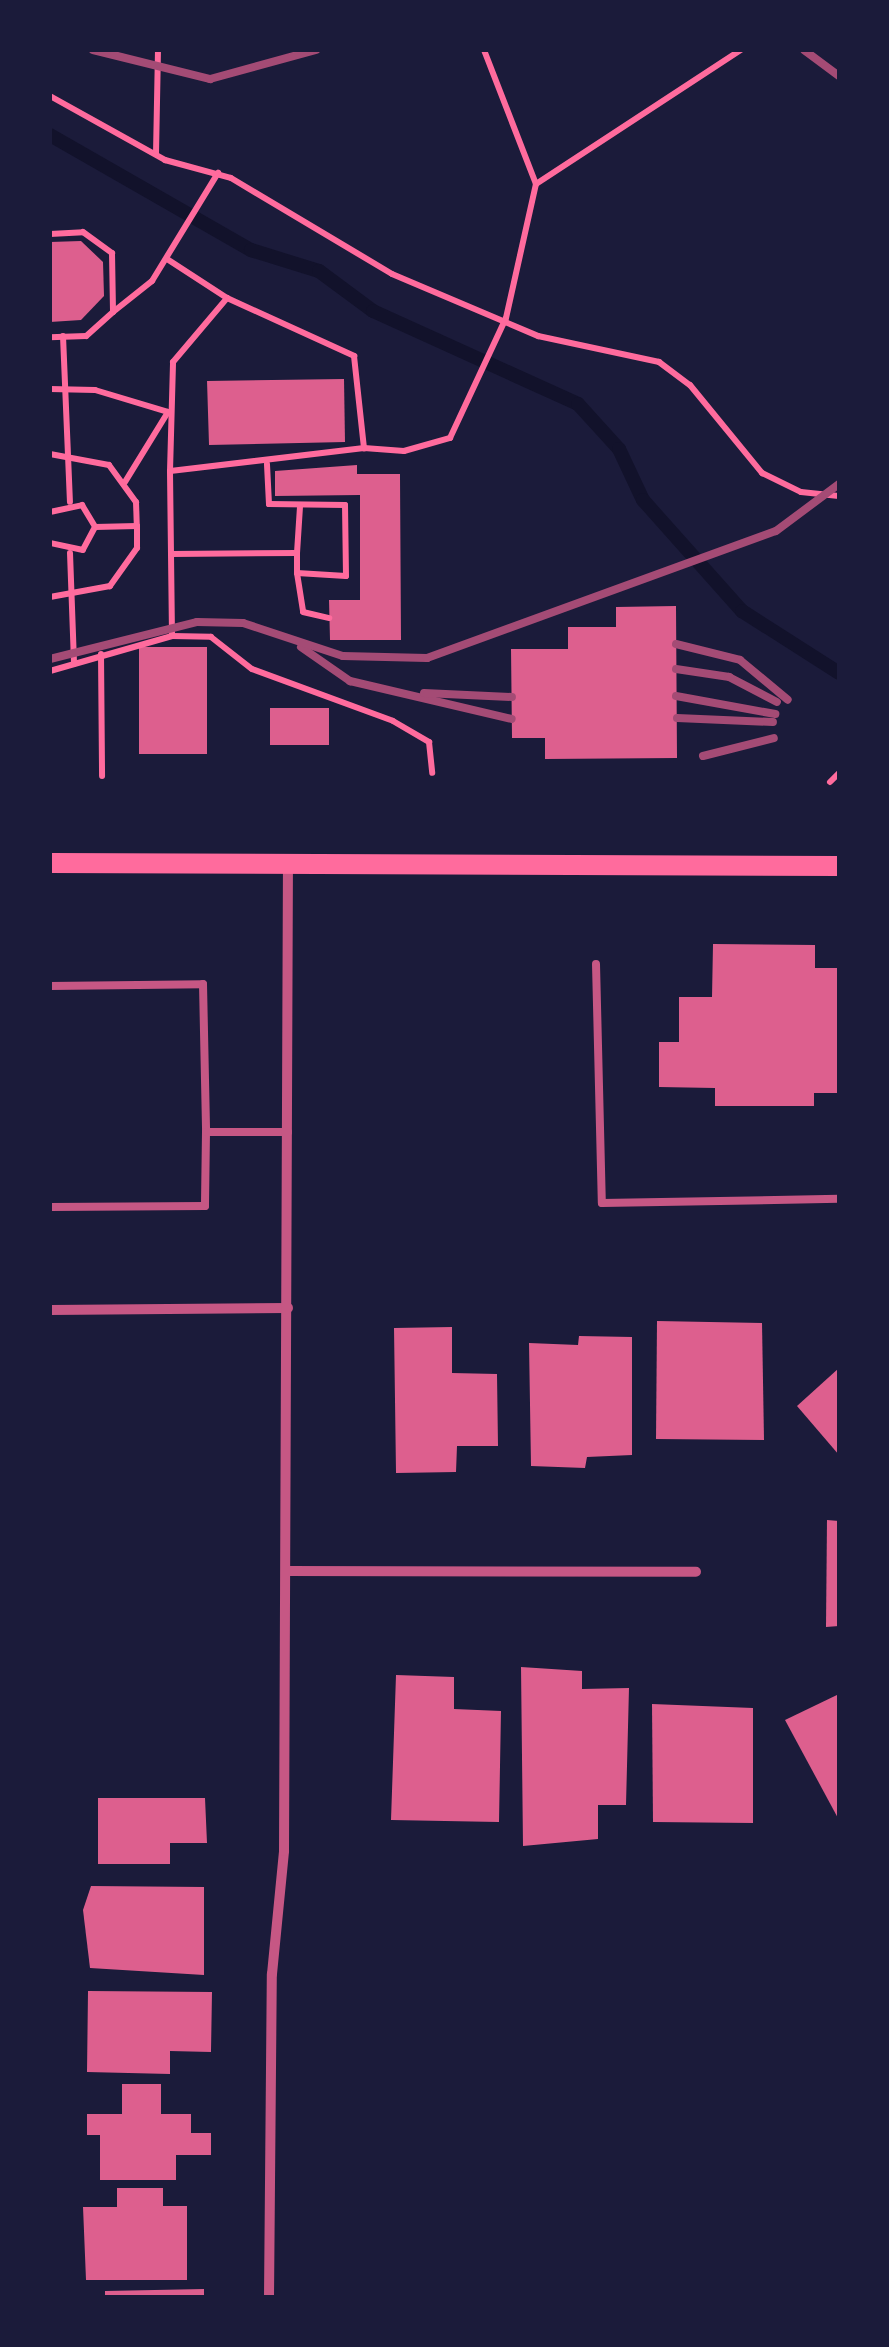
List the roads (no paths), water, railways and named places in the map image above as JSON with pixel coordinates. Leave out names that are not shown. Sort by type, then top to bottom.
[{"type":"main road","points":[[50,862],[839,866]]},
{"type":"street","points":[[269,2297],[286,1571],[288,865]]},
{"type":"street","points":[[50,1310],[288,1308]]},
{"type":"street","points":[[286,1571],[696,1572]]},
{"type":"lane","points":[[596,964],[602,1204],[839,1198]]},
{"type":"lane","points":[[50,986],[203,984],[206,1132],[205,1206],[50,1207]]},
{"type":"lane","points":[[206,1132],[288,1132]]},
{"type":"waterway","points":[[50,135],[251,250],[319,271],[373,311],[578,404],[619,449],[643,500],[742,611],[839,673]]},
{"type":"railway","points":[[93,50],[210,79],[316,50]]},
{"type":"railway","points":[[804,50],[839,76]]},
{"type":"railway","points":[[50,659],[197,622],[243,623],[343,656],[427,658],[776,531],[839,484]]},
{"type":"railway","points":[[676,644],[740,660],[788,700]]},
{"type":"railway","points":[[301,647],[350,681],[512,719]]},
{"type":"railway","points":[[676,669],[729,677],[777,702]]},
{"type":"railway","points":[[424,693],[512,697]]},
{"type":"railway","points":[[676,696],[775,714]]},
{"type":"railway","points":[[677,718],[773,722]]},
{"type":"railway","points":[[703,756],[774,738]]}]
